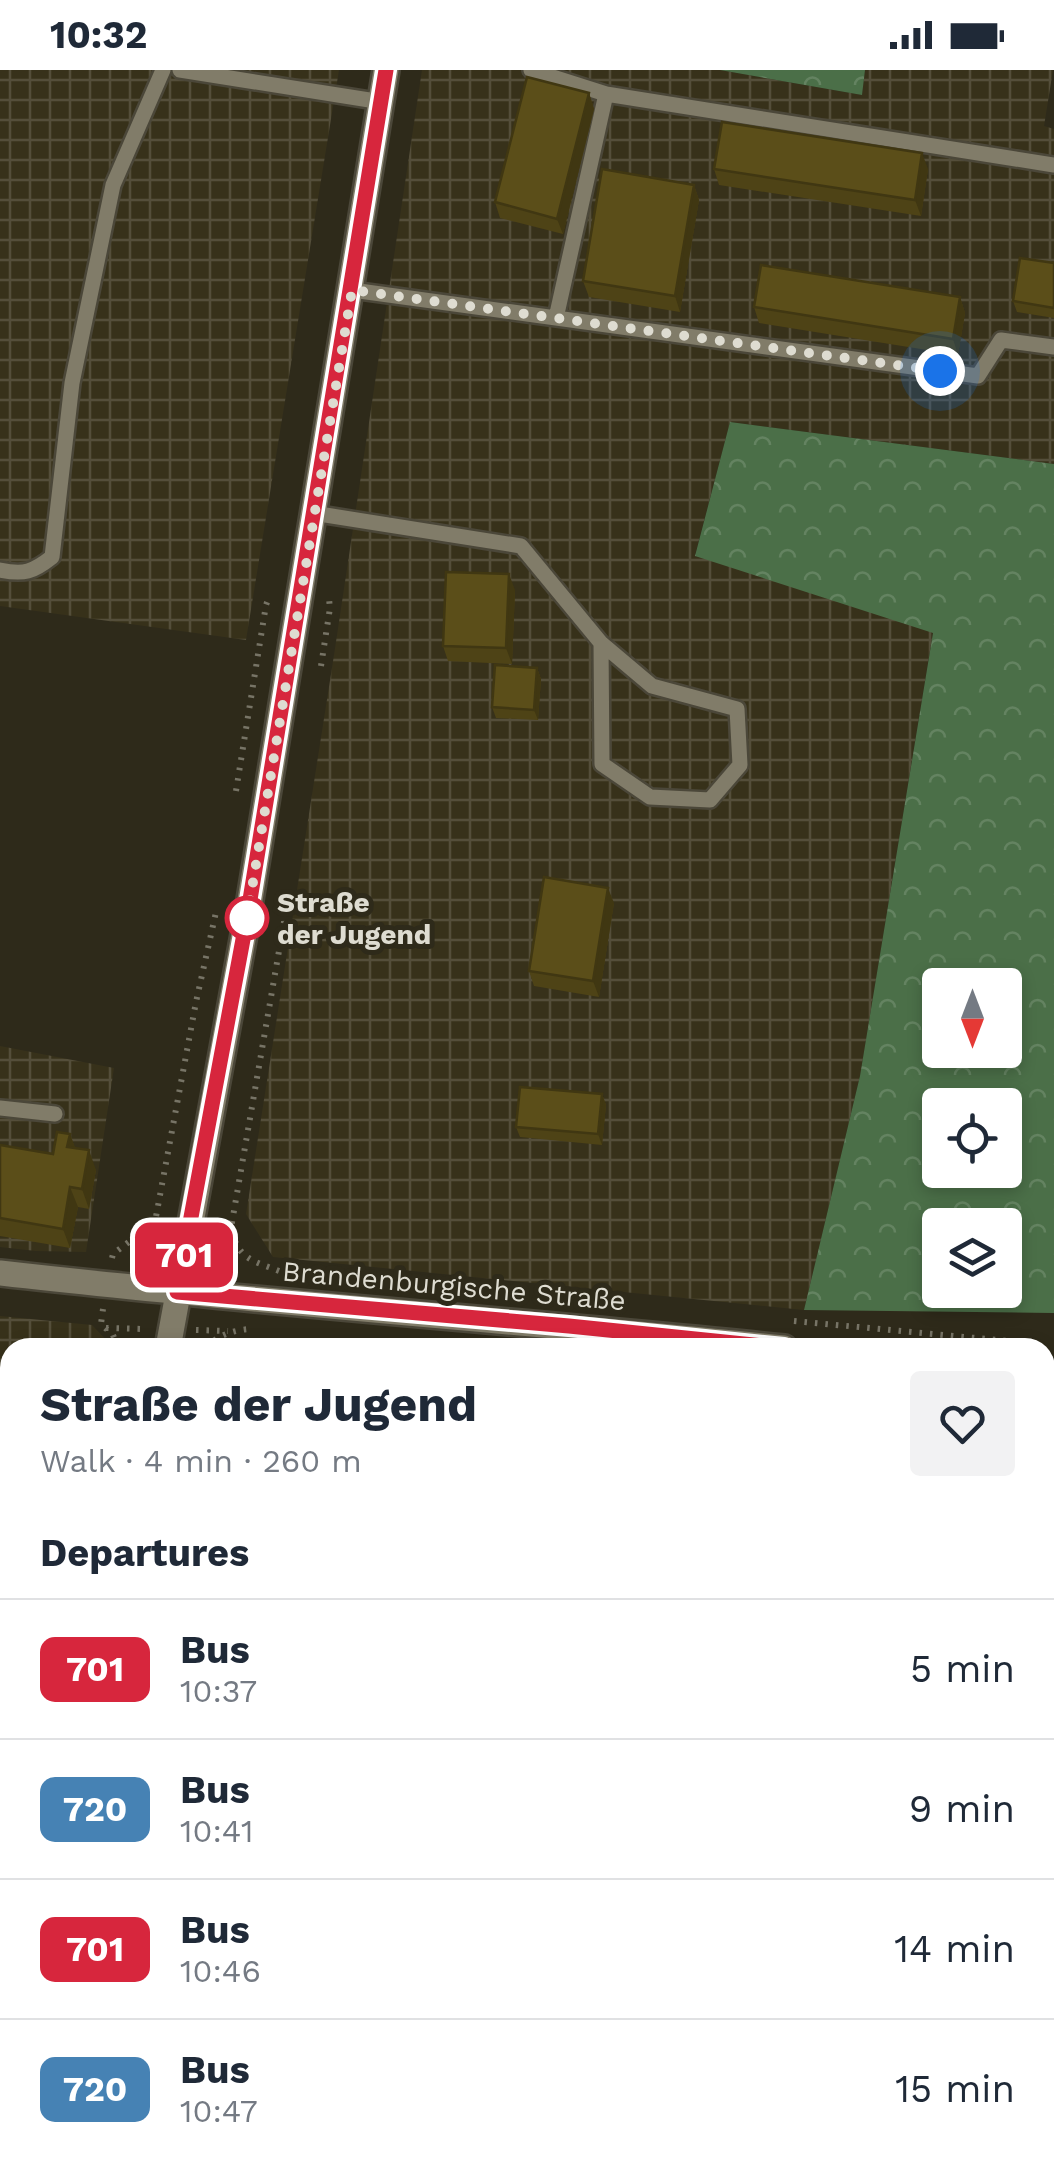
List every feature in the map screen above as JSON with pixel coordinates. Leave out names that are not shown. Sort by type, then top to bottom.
[{"type":"street","points":[[170,1338],[236,985],[386,70]]},
{"type":"street","name":"Brandenburgische Straße","points":[[0,1274],[568,1337]]},
{"type":"lane","points":[[0,570],[20,574],[52,557],[72,383],[113,185],[163,70]]},
{"type":"lane","points":[[180,70],[382,102]]},
{"type":"lane","points":[[294,88],[296,70]]},
{"type":"lane","points":[[530,70],[606,94],[1054,165]]},
{"type":"lane","points":[[556,318],[606,94]]},
{"type":"lane","points":[[352,290],[978,376],[1001,340],[1054,348]]},
{"type":"lane","points":[[314,513],[521,546],[601,643],[652,686],[737,709],[740,765],[710,800],[650,797],[602,764],[601,643]]},
{"type":"lane","points":[[0,1108],[55,1114]]},
{"type":"path","points":[[105,1328],[114,1338]]},
{"type":"shaded area","points":[[0,70],[339,70],[246,640],[0,606]]},
{"type":"shaded area","points":[[422,70],[720,70],[862,95],[865,70],[1053,70],[1044,126],[1054,129],[1054,464],[730,422],[695,555],[933,632],[860,1076],[804,1310],[273,1257],[246,1214]]},
{"type":"shaded area","points":[[0,1046],[114,1068],[86,1252],[0,1247]]},
{"type":"shaded area","points":[[0,1316],[92,1325],[104,1338],[0,1338]]},
{"type":"green space","points":[[720,70],[865,70],[862,95]]},
{"type":"green space","points":[[730,422],[1054,464],[1054,1313],[804,1310],[860,1076],[933,633],[695,556]]},
{"type":"building","points":[[527,77],[589,93],[557,219],[495,202]]},
{"type":"building","points":[[722,122],[922,153],[915,200],[714,169]]},
{"type":"building","points":[[602,169],[694,185],[675,296],[583,281]]},
{"type":"building","points":[[1020,258],[1054,263],[1054,308],[1013,301]]},
{"type":"building","points":[[761,265],[960,297],[953,339],[754,307]]},
{"type":"building","points":[[446,572],[509,574],[506,648],[443,646]]},
{"type":"building","points":[[495,665],[537,668],[534,710],[492,707]]},
{"type":"building","points":[[544,877],[608,888],[593,981],[529,971]]},
{"type":"building","points":[[520,1087],[602,1094],[598,1134],[516,1127]]},
{"type":"building","points":[[57,1132],[70,1134],[67,1147],[89,1150],[82,1189],[70,1187],[63,1229],[0,1218],[0,1145],[53,1154]]},
{"type":"bus line","name":"701","points":[[386,70],[247,918],[177,1292],[686,1338]]},
{"type":"place","name":"Straße der Jugend","points":[[247,918]]},
{"type":"route","points":[[247,918],[352,290],[940,371]]}]
